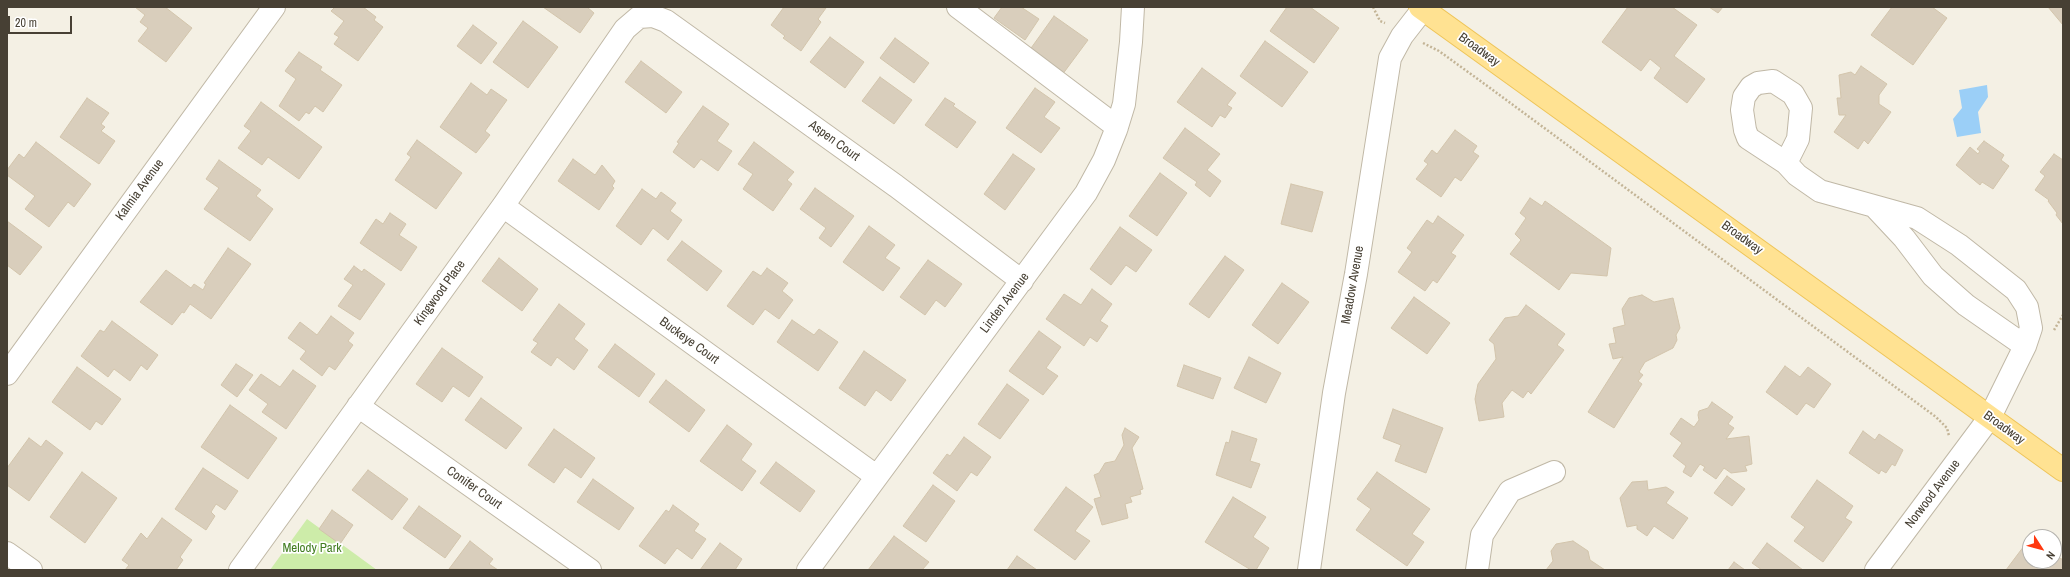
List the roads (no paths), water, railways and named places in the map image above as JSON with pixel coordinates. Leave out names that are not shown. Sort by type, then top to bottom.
[{"type":"main road","name":"Broadway","points":[[1421,8],[2063,470]]},
{"type":"street","name":"Kalmia Avenue","points":[[7,374],[274,7]]},
{"type":"street","points":[[958,7],[1117,127]]},
{"type":"street","name":"Linden Avenue","points":[[808,570],[1086,193],[1104,160],[1124,104],[1128,75],[1133,7]]},
{"type":"street","name":"Meadow Avenue","points":[[1309,570],[1334,393],[1357,267],[1390,58],[1404,33],[1421,8]]},
{"type":"street","name":"Aspen Court","points":[[639,17],[666,13],[1022,281]]},
{"type":"street","name":"Kingwood Place","points":[[240,570],[503,206],[625,29],[639,17]]},
{"type":"street","name":"Norwood Avenue","points":[[1786,163],[1797,175],[1820,191],[1917,218],[1960,245],[2016,290],[2027,308],[2031,328],[2025,346],[1990,417],[1876,570]]},
{"type":"street","name":"Buckeye Court","points":[[503,206],[876,476]]},
{"type":"street","points":[[1875,207],[1904,238],[1932,276],[1966,305],[2025,346]]},
{"type":"street","name":"Conifer Court","points":[[358,406],[590,570]]},
{"type":"street","points":[[1477,570],[1482,535],[1510,491],[1554,472]]},
{"type":"street","points":[[7,553],[31,570]]},
{"type":"water","points":[[1987,85],[1988,97],[1978,112],[1981,133],[1957,137],[1953,119],[1962,108],[1959,90]]},
{"type":"park label","name":"Melody Park","points":[[312,549]]}]
